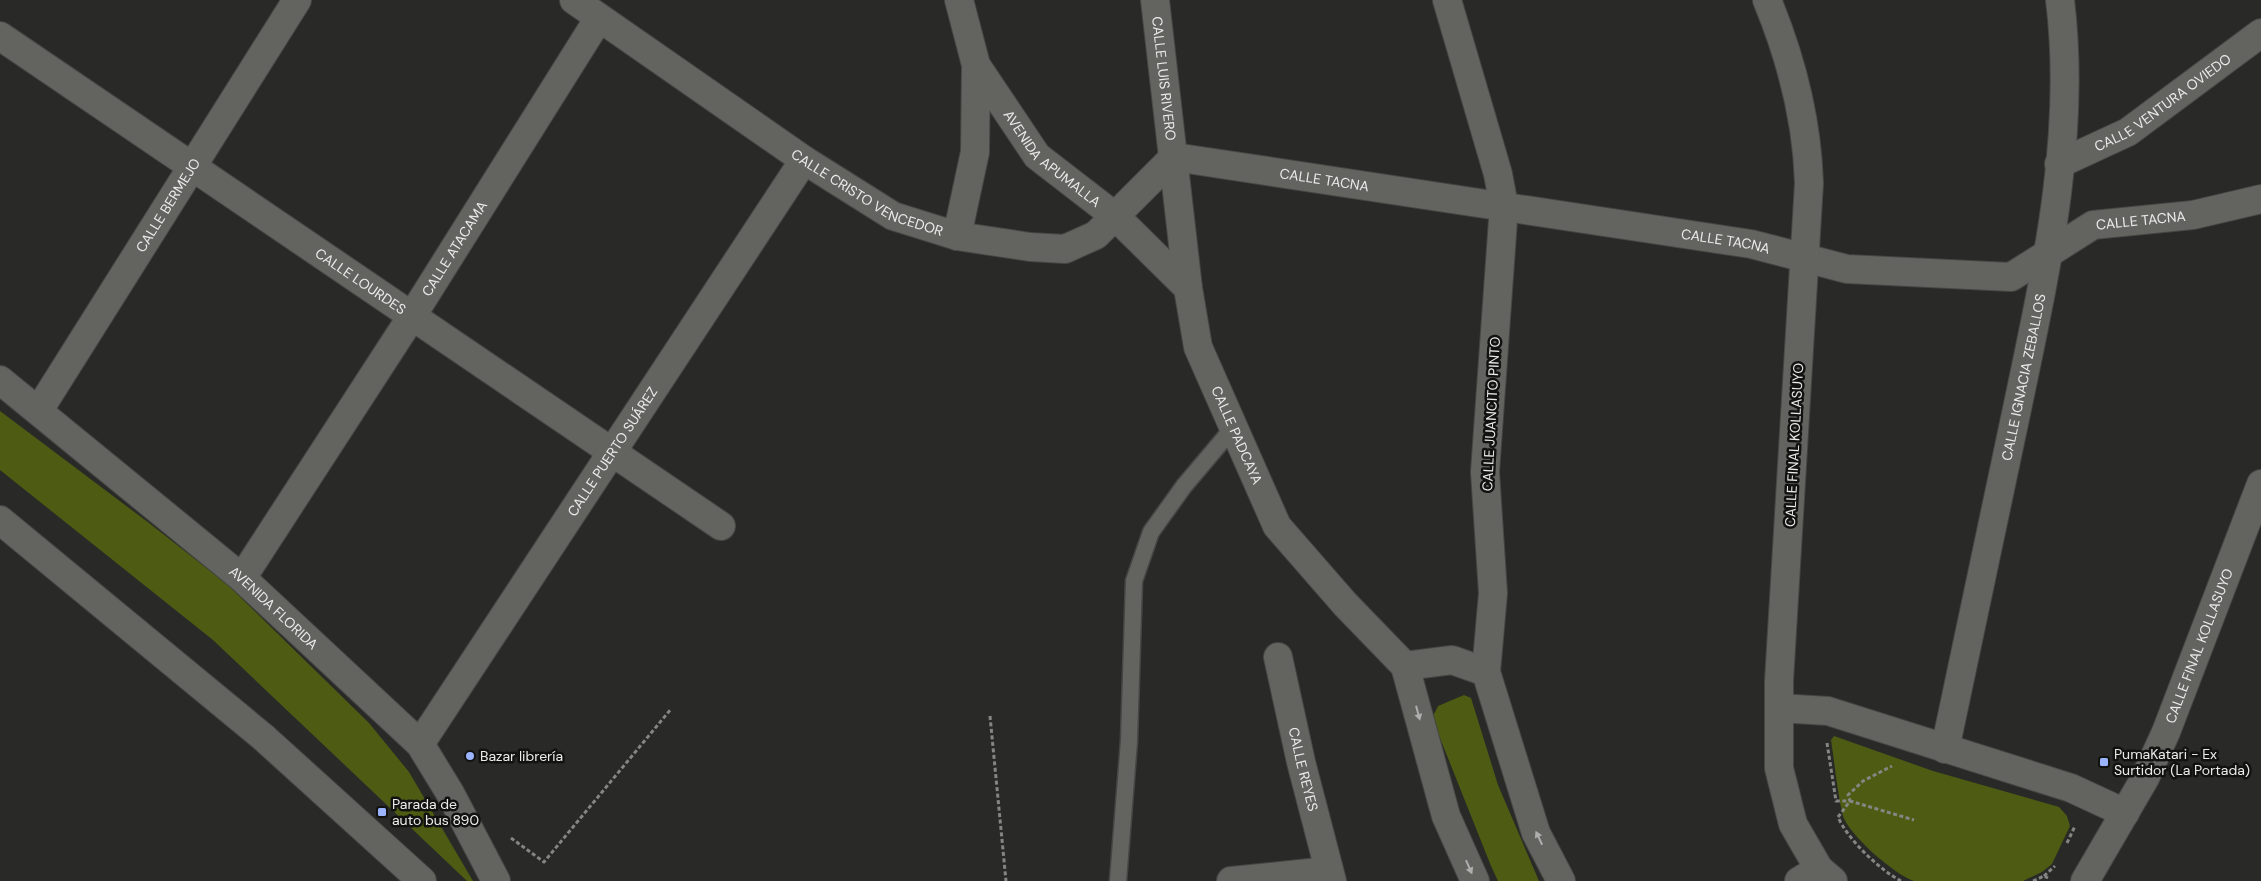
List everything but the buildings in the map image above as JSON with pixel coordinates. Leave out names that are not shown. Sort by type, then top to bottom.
[{"type":"street","name":"CALLE BERMEJO","points":[[39,410],[297,0]]},
{"type":"street","name":"CALLE CRISTO VENCEDOR","points":[[574,0],[804,160],[892,216],[957,236],[1030,248],[1065,249],[1096,235],[1174,157]]},
{"type":"street","name":"AVENIDA APUMALLA","points":[[959,0],[976,65],[1037,156],[1116,216],[1188,288]]},
{"type":"street","name":"CALLE LUIS RIVERO","points":[[1155,0],[1174,157]]},
{"type":"street","name":"CALLE JUANCITO PINTO","points":[[1447,0],[1496,165],[1504,206],[1485,472],[1493,594],[1486,672],[1536,833],[1561,881]]},
{"type":"street","name":"CALLE FINAL KOLLASUYO","points":[[1767,0],[1783,39],[1797,87],[1808,158],[1805,256],[1778,708],[1778,768],[1793,824],[1817,877]]},
{"type":"street","name":"CALLE IGNACIA ZEBALLOS","points":[[1945,749],[2049,254],[2059,164],[2065,38],[2060,0]]},
{"type":"street","name":"CALLE ATACAMA","points":[[242,578],[412,316],[599,18]]},
{"type":"street","name":"CALLE VENTURA OVIEDO","points":[[2059,164],[2128,132],[2261,33]]},
{"type":"street","name":"CALLE LOURDES","points":[[0,36],[721,526]]},
{"type":"street","points":[[957,236],[975,152],[976,65]]},
{"type":"street","name":"CALLE TACNA","points":[[1174,157],[1751,244],[1805,256],[1847,269],[2011,277],[2093,226],[2193,215],[2261,199]]},
{"type":"street","name":"CALLE PADCAYA","points":[[1174,157],[1188,288],[1198,346],[1277,526],[1345,604],[1405,666]]},
{"type":"street","name":"CALLE PUERTO SUÁREZ","points":[[420,744],[804,160]]},
{"type":"street","name":"AVENIDA FLORIDA","points":[[0,380],[242,578],[420,744],[450,793],[496,881]]},
{"type":"street","name":"CALLE FINAL KOLLASUYO","points":[[2085,881],[2145,778],[2166,732],[2261,484]]},
{"type":"street","points":[[0,520],[263,737],[422,881]]},
{"type":"street","name":"CALLE REYES","points":[[1278,657],[1330,876]]},
{"type":"street","points":[[1475,881],[1446,816],[1405,666],[1452,660],[1486,672]]},
{"type":"street","points":[[1778,708],[1828,711],[2072,788],[2125,813]]},
{"type":"street","points":[[1231,881],[1330,876]]},
{"type":"lane","points":[[1118,881],[1129,741],[1134,581],[1151,532],[1184,486],[1233,428]]},
{"type":"path","points":[[505,833],[544,862],[671,709]]},
{"type":"path","points":[[990,716],[1006,881]]},
{"type":"path","points":[[1826,740],[1836,801],[1850,801],[1914,820]]},
{"type":"path","points":[[1850,801],[1838,817],[1842,826],[1869,856],[1901,881]]},
{"type":"path","points":[[2034,881],[2044,876],[2048,878]]},
{"type":"green space","points":[[0,411],[228,585],[369,723],[409,772],[473,881],[467,881],[213,640],[0,470]]},
{"type":"green space","points":[[1464,695],[1471,698],[1498,785],[1539,881],[1498,881],[1491,866],[1432,718],[1438,706]]},
{"type":"green space","points":[[1834,736],[1933,771],[2059,807],[2067,816],[2070,826],[2052,864],[2042,872],[2023,881],[1914,881],[1906,877],[1885,863],[1863,843],[1847,824],[1843,816],[1838,788],[1831,740]]},
{"type":"place","name":"Bazar librería","points":[[470,756]]},
{"type":"place","name":"PumaKatari - Ex Surtidor (La Portada)","points":[[2104,762]]},
{"type":"place","name":"Parada de auto bus 890","points":[[382,812]]}]
